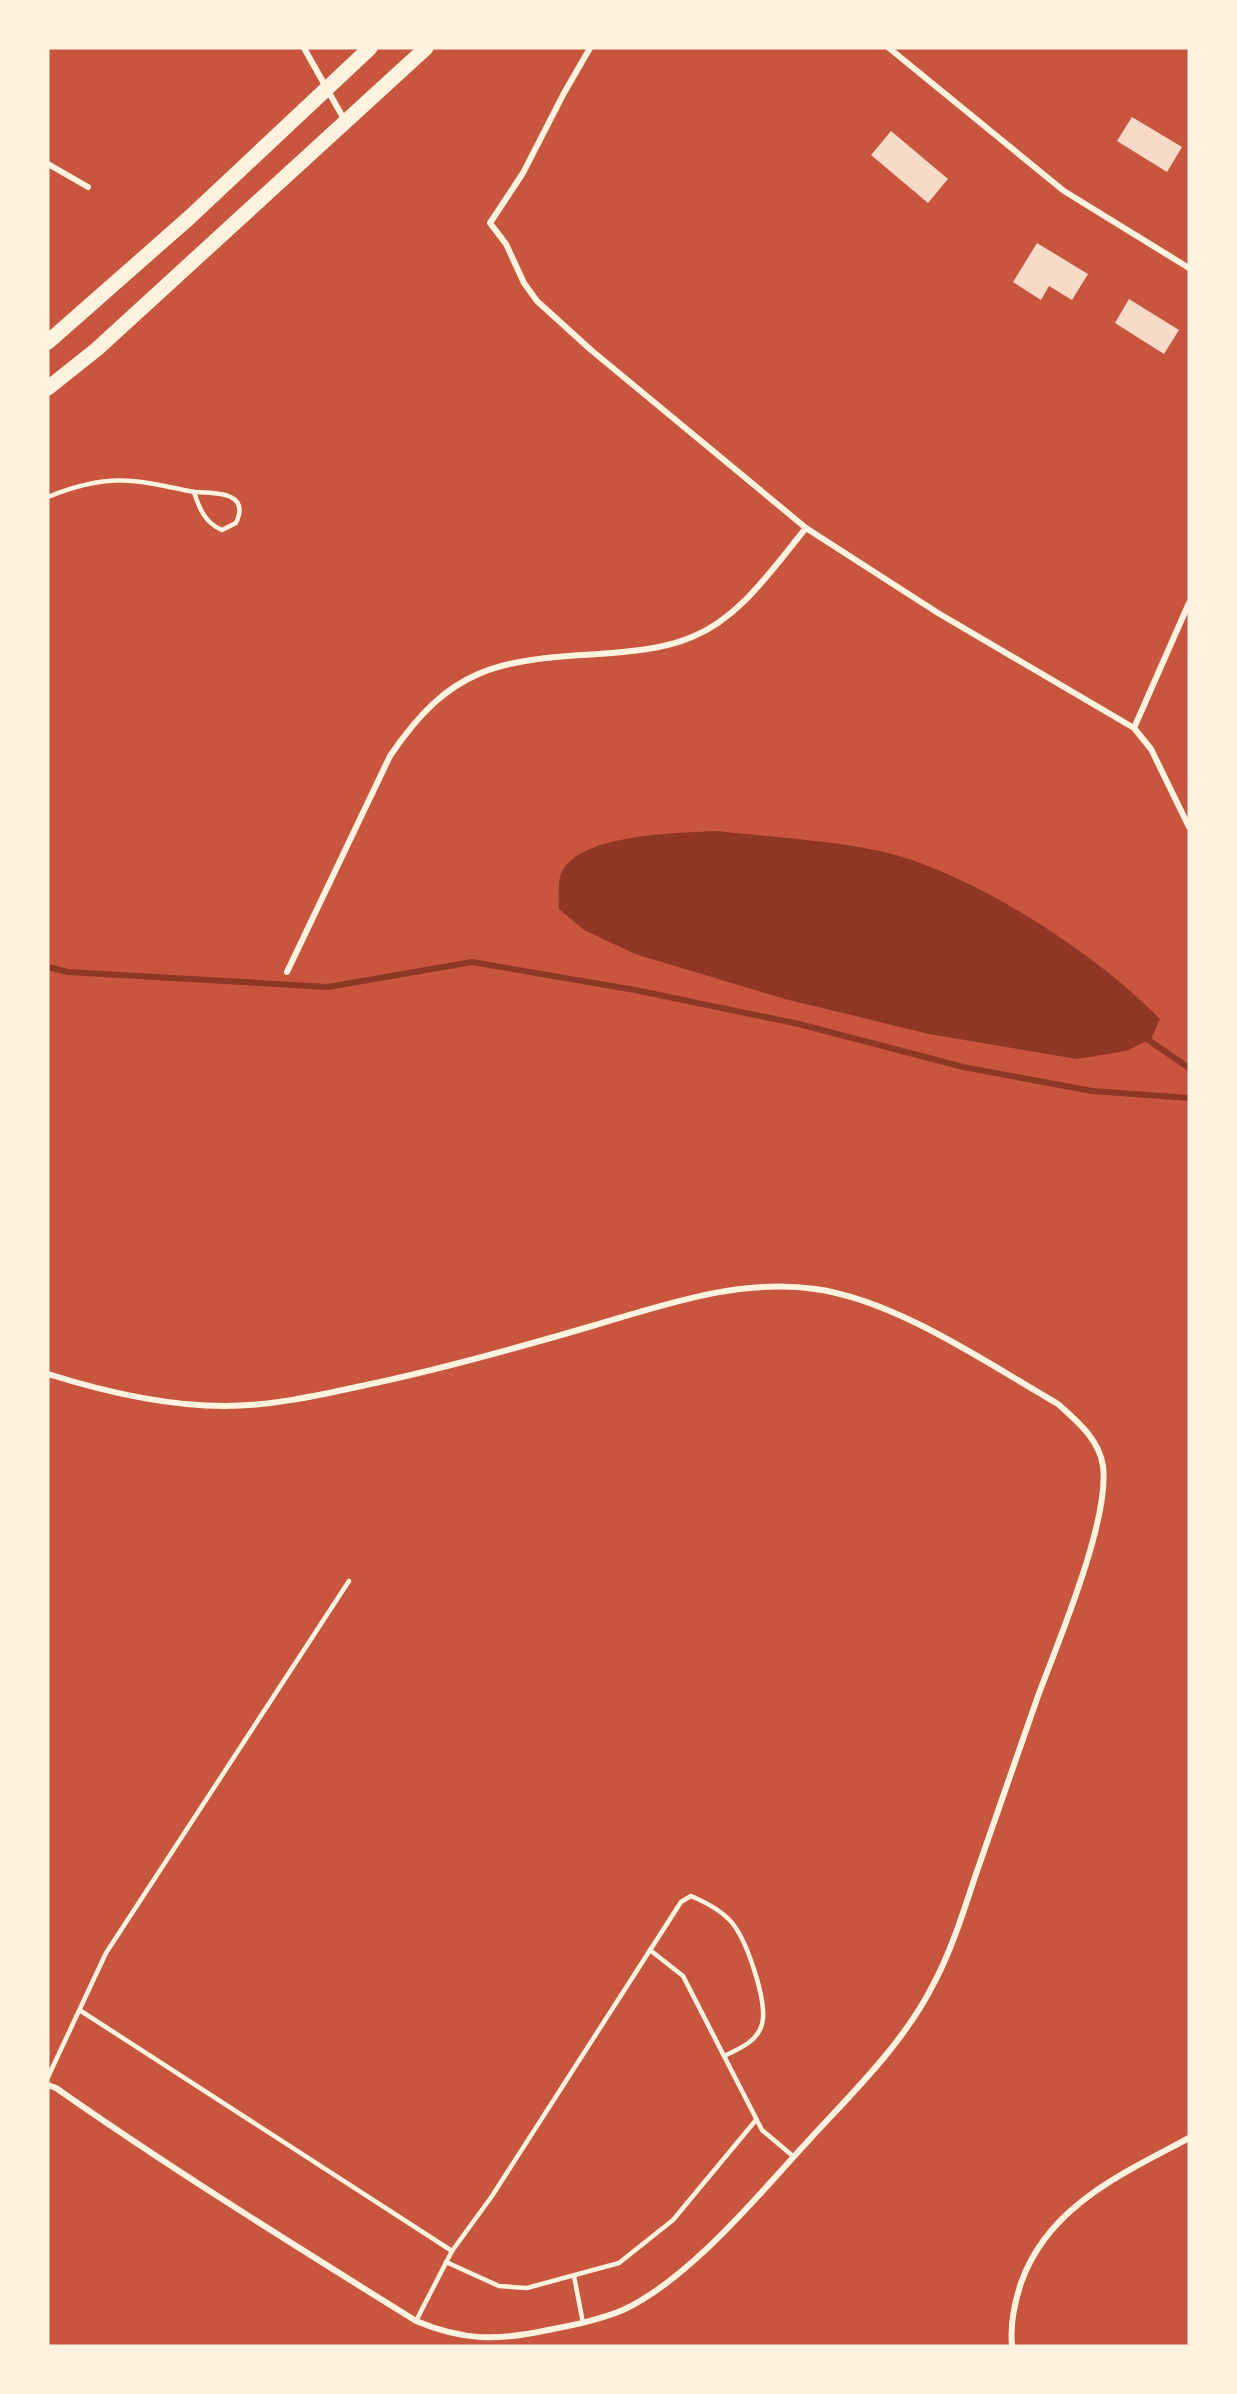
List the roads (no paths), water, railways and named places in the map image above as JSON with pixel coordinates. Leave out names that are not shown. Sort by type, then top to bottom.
[{"type":"main road","points":[[48,342],[190,217],[370,48]]},
{"type":"main road","points":[[48,388],[105,341],[426,48]]},
{"type":"street","points":[[304,48],[345,121]]},
{"type":"street","points":[[590,48],[523,173],[490,223],[506,244],[524,283],[537,301],[600,358],[806,528],[938,613],[1134,728],[1151,748],[1189,827]]},
{"type":"street","points":[[889,48],[1064,191],[1189,268]]},
{"type":"street","points":[[48,164],[88,187]]},
{"type":"street","points":[[287,972],[390,756],[408,729],[435,702],[457,684],[482,671],[534,659],[623,652],[693,637],[719,622],[742,603],[806,528]]},
{"type":"street","points":[[1134,728],[1189,603]]},
{"type":"street","points":[[48,1374],[132,1396],[178,1404],[251,1405],[322,1395],[392,1380],[501,1352],[694,1296],[741,1288],[780,1286],[816,1289],[858,1298],[896,1315],[1058,1404],[1081,1424],[1094,1441],[1103,1465],[1097,1522],[1075,1595],[961,1919],[936,1981],[916,2016],[892,2048],[730,2226],[668,2282],[622,2310],[583,2323],[516,2337],[491,2339],[466,2338],[416,2320],[48,2085]]},
{"type":"street","points":[[1012,2346],[1010,2330],[1015,2301],[1025,2271],[1059,2220],[1111,2179],[1189,2138]]},
{"type":"lane","points":[[48,497],[95,481],[115,478],[136,479],[194,492],[226,494],[239,505],[240,515],[236,523],[222,530],[214,527],[206,519],[194,492]]},
{"type":"lane","points":[[48,2077],[81,2011],[106,1953],[349,1581]]},
{"type":"lane","points":[[416,2320],[452,2252],[492,2196],[681,1902],[691,1896],[706,1902],[733,1924],[750,1958],[761,1997],[762,2025],[748,2044],[724,2056]]},
{"type":"lane","points":[[651,1950],[683,1976],[762,2130],[794,2157]]},
{"type":"lane","points":[[81,2011],[452,2252]]},
{"type":"lane","points":[[447,2262],[499,2286],[527,2288],[619,2263],[673,2220],[756,2120]]},
{"type":"lane","points":[[573,2277],[583,2323]]},
{"type":"waterway","points":[[48,967],[68,972],[328,987],[472,962],[635,990],[799,1024],[963,1067],[1092,1091],[1189,1098]]},
{"type":"waterway","points":[[1144,1037],[1189,1068]]}]
